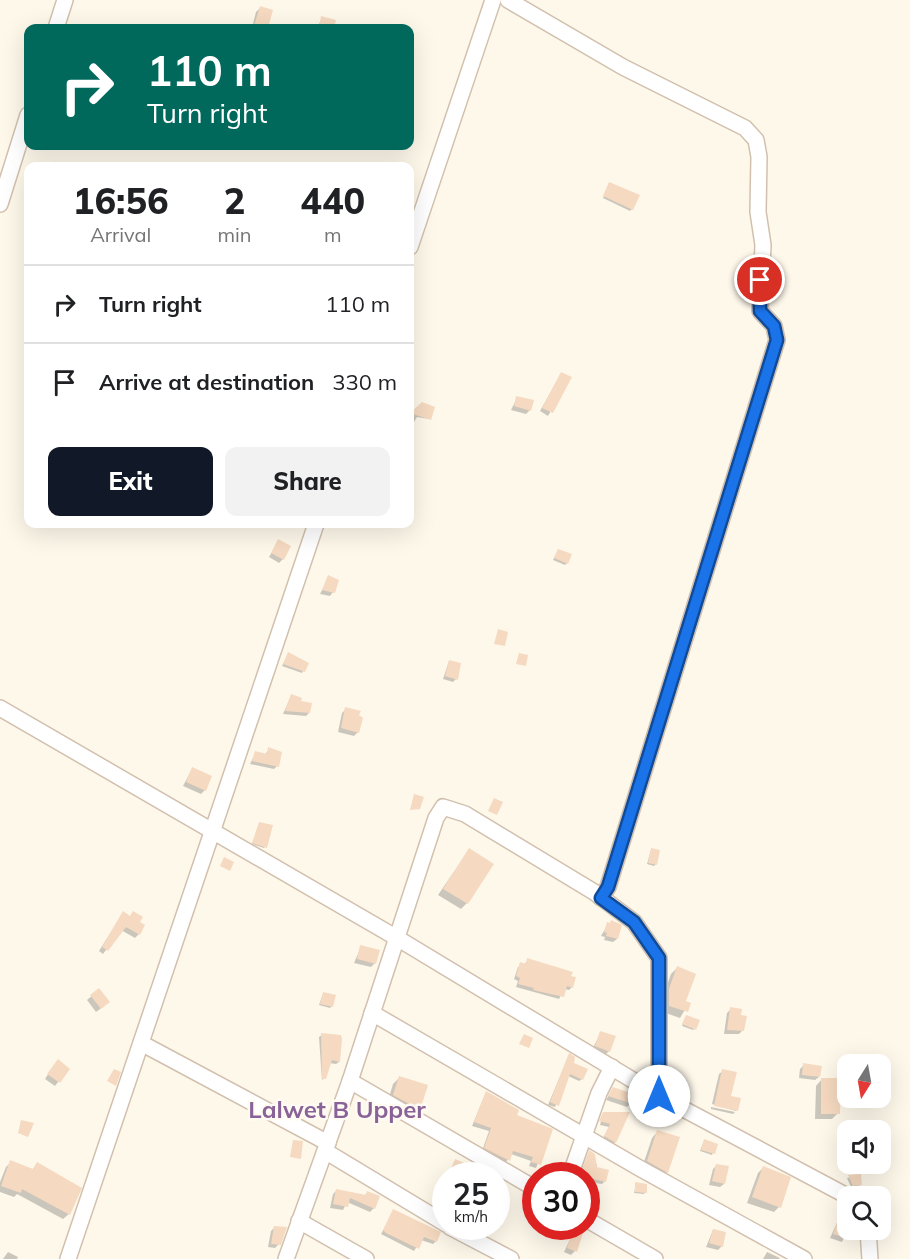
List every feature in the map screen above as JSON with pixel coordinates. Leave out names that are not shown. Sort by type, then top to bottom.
[{"type":"street","points":[[57,24],[66,0]]},
{"type":"street","points":[[414,235],[494,0]]},
{"type":"street","points":[[508,0],[623,67],[745,128],[756,140],[759,157],[758,212],[763,245],[760,311],[774,326],[777,340],[608,887],[601,898]]},
{"type":"street","points":[[0,204],[24,128]]},
{"type":"street","points":[[68,1259],[315,528]]},
{"type":"street","points":[[0,708],[397,938],[659,1096],[837,1191]]},
{"type":"street","points":[[286,1259],[350,1081],[435,818],[443,807],[465,814],[601,898],[634,922],[659,958],[659,1096]]},
{"type":"street","points":[[372,1013],[507,1093],[804,1259]]},
{"type":"street","points":[[141,1043],[326,1147],[432,1215]]},
{"type":"street","points":[[575,1162],[599,1093],[612,1067]]},
{"type":"street","points":[[350,1081],[522,1181]]},
{"type":"street","points":[[299,1221],[366,1259]]},
{"type":"street","points":[[600,1227],[655,1259]]},
{"type":"street","points":[[475,1240],[511,1259]]},
{"type":"street","points":[[869,1240],[870,1259]]},
{"type":"building","points":[[260,6],[273,10],[269,24],[255,24]]},
{"type":"building","points":[[321,16],[336,20],[335,24],[320,24]]},
{"type":"building","points":[[609,182],[640,195],[633,210],[603,196]]},
{"type":"building","points":[[561,372],[572,377],[553,413],[542,408]]},
{"type":"building","points":[[516,396],[534,400],[531,411],[514,406]]},
{"type":"building","points":[[422,402],[435,407],[431,420],[414,414],[414,409]]},
{"type":"building","points":[[278,539],[291,546],[284,560],[271,553]]},
{"type":"building","points":[[558,549],[572,554],[568,564],[554,558]]},
{"type":"building","points":[[328,575],[339,580],[335,593],[322,590]]},
{"type":"building","points":[[498,629],[508,632],[505,646],[494,644]]},
{"type":"building","points":[[288,652],[309,663],[305,672],[283,664]]},
{"type":"building","points":[[519,653],[528,655],[526,666],[516,664]]},
{"type":"building","points":[[449,660],[461,663],[458,680],[445,676]]},
{"type":"building","points":[[291,694],[302,698],[301,701],[312,703],[310,713],[285,711]]},
{"type":"building","points":[[345,707],[361,711],[359,715],[363,718],[359,733],[341,728]]},
{"type":"building","points":[[268,747],[282,752],[279,767],[252,761],[255,751],[267,754]]},
{"type":"building","points":[[192,767],[212,776],[206,791],[186,782]]},
{"type":"building","points":[[414,794],[424,797],[420,809],[410,810]]},
{"type":"building","points":[[494,798],[503,802],[497,815],[488,811]]},
{"type":"building","points":[[259,822],[273,825],[267,848],[252,843]]},
{"type":"building","points":[[469,848],[494,864],[468,904],[443,889]]},
{"type":"building","points":[[651,848],[660,850],[657,865],[648,863]]},
{"type":"building","points":[[224,857],[234,862],[230,871],[220,866]]},
{"type":"building","points":[[123,911],[130,916],[133,911],[143,917],[140,922],[145,925],[140,935],[126,927],[108,951],[102,947]]},
{"type":"building","points":[[611,920],[622,925],[618,939],[606,936],[607,933],[604,932],[607,922],[610,923]]},
{"type":"building","points":[[360,945],[380,950],[376,964],[357,959]]},
{"type":"building","points":[[527,958],[573,972],[571,976],[576,977],[573,988],[567,986],[564,997],[518,984],[520,978],[516,976],[520,962],[526,964]]},
{"type":"building","points":[[677,966],[696,974],[686,1001],[691,1003],[688,1012],[669,1006],[669,989]]},
{"type":"building","points":[[99,988],[110,1002],[101,1009],[90,995]]},
{"type":"building","points":[[323,992],[336,995],[333,1007],[320,1004]]},
{"type":"building","points":[[730,1007],[742,1009],[741,1015],[747,1016],[744,1031],[727,1030]]},
{"type":"building","points":[[686,1015],[700,1020],[696,1030],[682,1024]]},
{"type":"building","points":[[600,1031],[616,1036],[610,1052],[595,1046]]},
{"type":"building","points":[[321,1033],[341,1035],[342,1039],[340,1062],[332,1060],[326,1079],[322,1079]]},
{"type":"building","points":[[524,1034],[533,1038],[529,1048],[519,1044]]},
{"type":"building","points":[[569,1053],[575,1057],[574,1063],[588,1069],[583,1080],[570,1074],[559,1106],[550,1102]]},
{"type":"building","points":[[58,1059],[70,1069],[60,1083],[47,1074]]},
{"type":"building","points":[[803,1063],[822,1066],[820,1077],[802,1075]]},
{"type":"building","points":[[114,1069],[121,1072],[116,1086],[107,1081]]},
{"type":"building","points":[[722,1069],[737,1072],[731,1096],[741,1098],[738,1111],[714,1106]]},
{"type":"building","points":[[399,1076],[428,1085],[420,1110],[393,1095]]},
{"type":"building","points":[[821,1078],[837,1078],[837,1108],[840,1108],[840,1114],[821,1114]]},
{"type":"building","points":[[613,1087],[636,1095],[633,1104],[608,1096]]},
{"type":"building","points":[[486,1091],[519,1110],[517,1115],[553,1129],[542,1162],[531,1162],[533,1157],[513,1151],[510,1161],[484,1148],[491,1128],[474,1122]]},
{"type":"building","points":[[603,1112],[630,1112],[616,1143],[604,1136],[610,1124],[599,1121]]},
{"type":"building","points":[[21,1120],[34,1123],[28,1137],[18,1133]]},
{"type":"building","points":[[657,1130],[680,1137],[668,1173],[647,1161]]},
{"type":"building","points":[[704,1139],[718,1144],[715,1154],[701,1150]]},
{"type":"building","points":[[293,1140],[303,1141],[301,1159],[290,1157]]},
{"type":"building","points":[[589,1150],[595,1154],[596,1162],[585,1162]]},
{"type":"building","points":[[10,1160],[33,1169],[37,1162],[82,1188],[70,1215],[22,1189],[21,1193],[1,1186]]},
{"type":"building","points":[[716,1164],[729,1166],[725,1184],[712,1181]]},
{"type":"building","points":[[763,1166],[791,1177],[781,1208],[752,1197]]},
{"type":"building","points":[[600,1168],[609,1170],[606,1182],[600,1181]]},
{"type":"building","points":[[861,1174],[862,1185],[853,1186],[848,1175]]},
{"type":"building","points":[[635,1182],[647,1184],[647,1193],[635,1192]]},
{"type":"building","points":[[336,1189],[366,1195],[367,1191],[380,1196],[375,1209],[350,1198],[348,1207],[333,1204]]},
{"type":"building","points":[[393,1209],[432,1228],[432,1240],[438,1240],[437,1242],[424,1237],[419,1249],[383,1230]]},
{"type":"building","points":[[837,1222],[837,1235],[833,1234]]},
{"type":"building","points":[[274,1226],[287,1227],[281,1245],[271,1244]]},
{"type":"building","points":[[713,1229],[726,1232],[723,1247],[709,1243]]},
{"type":"building","points":[[570,1240],[581,1240],[577,1252],[567,1248]]},
{"type":"district","name":"Lalwet B Upper","points":[[337,1109]]},
{"type":"route","points":[[659,1096],[659,958],[634,922],[601,898],[608,887],[777,340],[774,326],[760,311],[760,280]]}]
